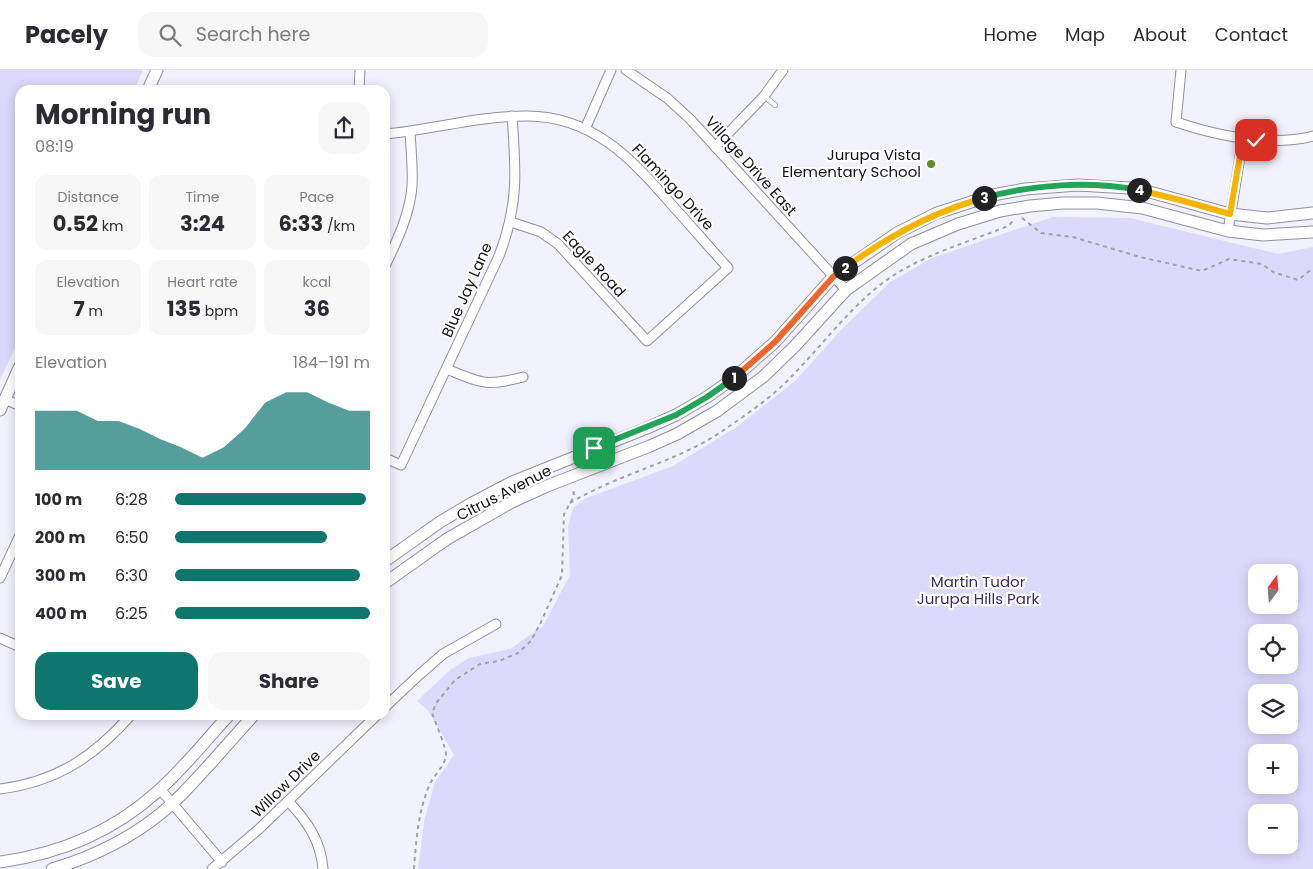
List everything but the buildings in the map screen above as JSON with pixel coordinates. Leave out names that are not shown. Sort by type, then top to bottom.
[{"type":"street","points":[[150,85],[157,70]]},
{"type":"street","points":[[359,85],[358,70],[366,70]]},
{"type":"street","points":[[585,129],[611,70]]},
{"type":"street","name":"Village Drive East","points":[[626,70],[667,98],[690,119],[846,290]]},
{"type":"street","points":[[715,147],[764,96],[783,70]]},
{"type":"street","points":[[1181,70],[1176,122],[1243,138],[1280,141],[1313,136]]},
{"type":"street","name":"Flamingo Drive","points":[[390,134],[512,116],[543,117],[566,122],[585,129],[630,158],[728,268],[647,341]]},
{"type":"street","name":"Blue Jay Lane","points":[[390,460],[401,466],[499,256],[511,222],[515,183],[512,116]]},
{"type":"street","points":[[390,255],[402,227],[412,188],[410,132]]},
{"type":"street","points":[[1228,232],[1243,138]]},
{"type":"street","name":"Citrus Avenue","points":[[390,557],[440,522],[512,482],[647,428],[676,415],[707,397],[734,378],[775,342],[833,277],[866,252],[897,233],[937,213],[986,197],[1026,189],[1078,185],[1129,188],[1230,214],[1267,218],[1313,213]]},
{"type":"street","name":"Citrus Avenue","points":[[390,579],[447,539],[512,502],[547,486],[650,446],[677,434],[717,411],[763,377],[795,346],[846,290],[911,244],[958,224],[1000,211],[1063,203],[1122,205],[1157,211],[1228,232],[1263,235],[1313,232]]},
{"type":"street","name":"Eagle Road","points":[[511,222],[541,232],[558,244],[647,341]]},
{"type":"street","points":[[447,369],[474,380],[488,383],[502,383],[523,377]]},
{"type":"street","points":[[15,377],[2,404],[15,405]]},
{"type":"street","points":[[0,578],[15,546]]},
{"type":"street","points":[[390,702],[443,654],[496,624]]},
{"type":"street","points":[[0,638],[15,645]]},
{"type":"street","points":[[0,789],[42,780],[67,768],[100,747],[126,720]]},
{"type":"street","points":[[0,862],[40,855],[83,840],[133,811],[160,789],[224,720]]},
{"type":"street","points":[[52,869],[78,862],[122,839],[148,822],[172,803],[249,720]]},
{"type":"street","name":"Willow Drive","points":[[212,869],[288,801],[372,720]]},
{"type":"street","points":[[160,789],[222,862]]},
{"type":"street","points":[[288,801],[311,828],[319,846],[323,869]]},
{"type":"lane","points":[[764,96],[775,106]]},
{"type":"path","points":[[1018,215],[1041,232],[1073,237],[1140,257],[1202,271],[1229,259],[1262,264],[1273,272],[1298,280],[1313,268]]},
{"type":"path","points":[[570,502],[592,490],[677,456],[719,434],[750,412],[789,380],[821,343],[876,288],[902,270],[929,256],[1008,226],[1013,220]]},
{"type":"path","points":[[414,869],[416,843],[429,786],[446,757],[446,748],[440,737],[432,712],[437,702],[455,680],[480,664],[499,661],[518,653],[531,641],[562,575],[564,514],[574,496],[572,483]]},
{"type":"green space","points":[[0,70],[143,70],[136,85],[15,85],[15,348],[0,380]]},
{"type":"green space","name":"Martin Tudor Jurupa Hills Park","points":[[1053,217],[1130,218],[1278,254],[1313,247],[1313,869],[418,869],[424,821],[435,782],[454,755],[428,710],[417,701],[451,669],[469,658],[510,649],[543,626],[570,575],[568,526],[573,508],[584,499],[673,466],[735,428],[794,382],[841,330],[890,282],[932,258]]},
{"type":"place","name":"Jurupa Vista Elementary School","points":[[931,164]]},
{"type":"route","points":[[594,448],[676,415],[707,397],[734,378],[775,342],[833,277],[866,252],[897,233],[937,213],[993,195],[1026,189],[1078,185],[1146,191],[1230,214],[1243,138],[1256,140]]}]
